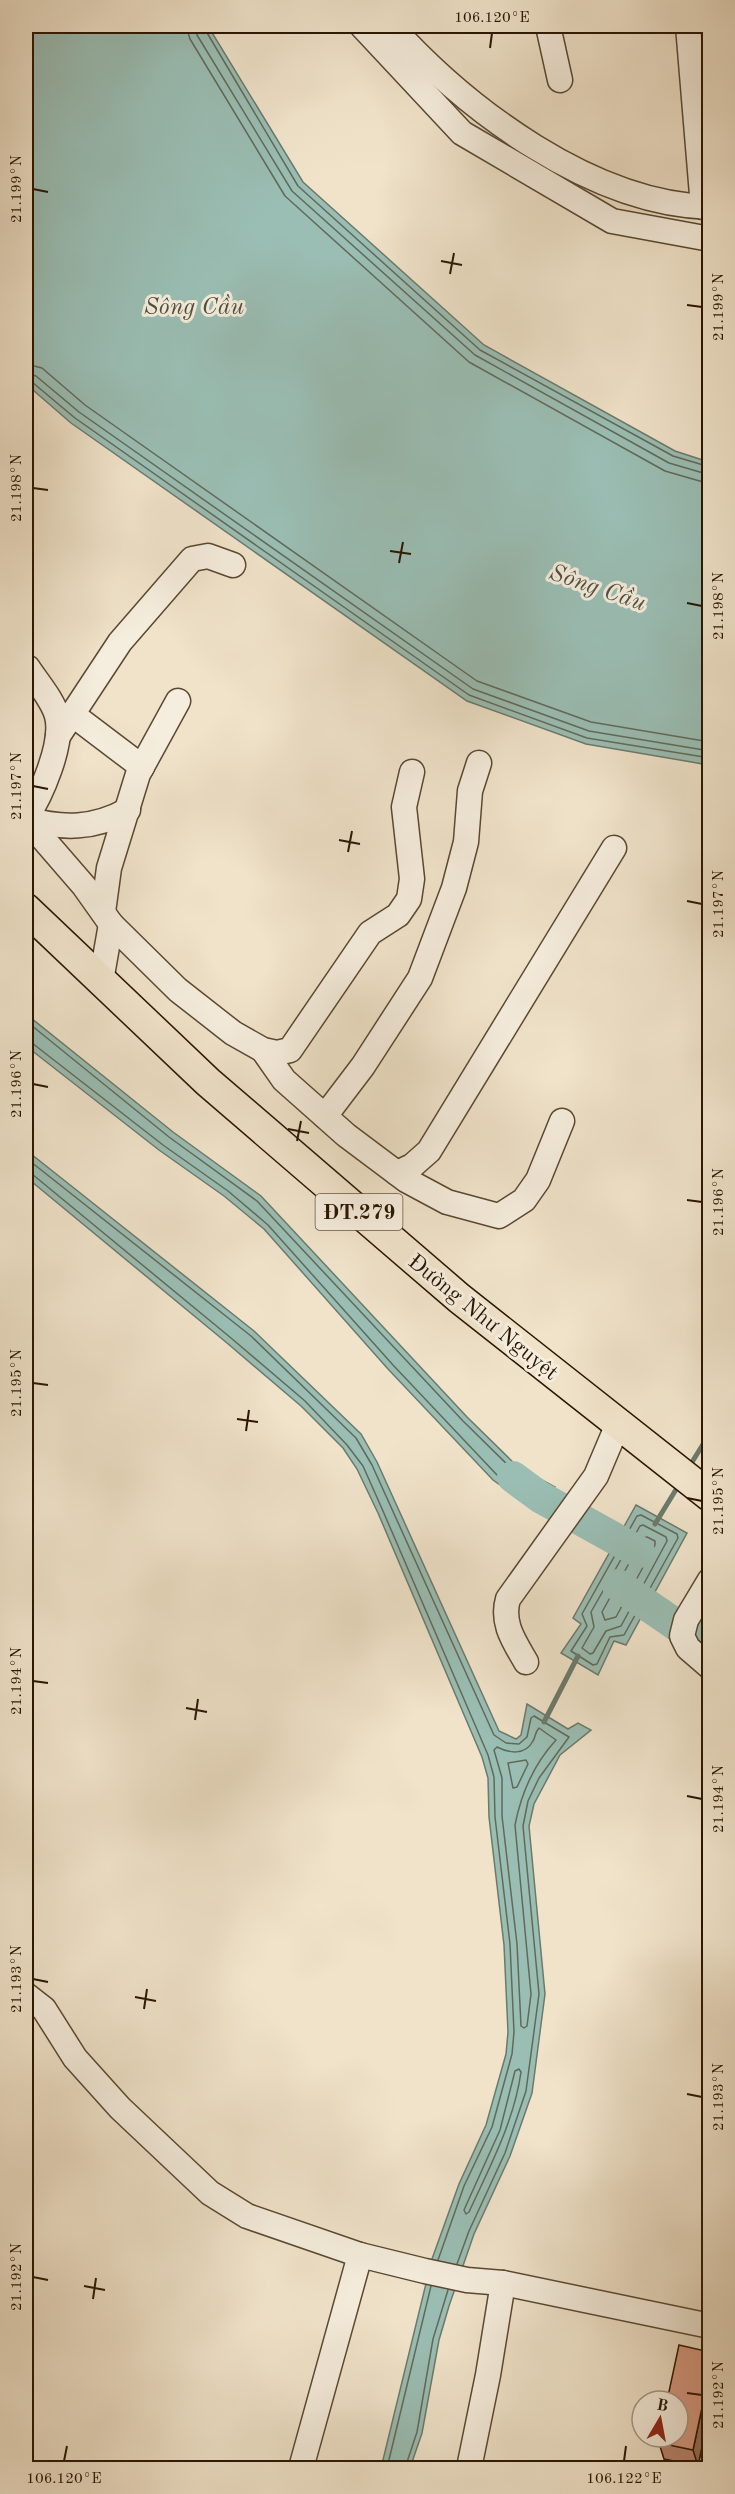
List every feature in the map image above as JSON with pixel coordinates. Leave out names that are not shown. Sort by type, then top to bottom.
[{"type":"main road","name":"Đường Như Nguyệt","points":[[26,909],[208,1082],[459,1298],[710,1496]]},
{"type":"street","points":[[362,26],[462,133],[612,221],[706,237]]},
{"type":"street","points":[[391,26],[416,54],[488,117],[582,174],[628,192],[668,203],[706,207],[688,26]]},
{"type":"street","points":[[548,26],[560,80]]},
{"type":"street","points":[[26,819],[44,783],[58,736],[120,642],[192,559],[208,556],[234,565]]},
{"type":"street","points":[[28,668],[57,715],[58,736]]},
{"type":"street","points":[[101,981],[109,868],[142,767],[178,701]]},
{"type":"street","points":[[72,714],[142,767]]},
{"type":"street","points":[[325,1116],[369,1057],[420,978],[457,876],[468,831],[470,791],[479,763]]},
{"type":"street","points":[[26,819],[84,886],[107,918],[178,990],[233,1033],[263,1050],[277,1053],[290,1050],[370,933],[398,915],[409,899],[412,879],[404,807],[412,772]]},
{"type":"street","points":[[26,819],[66,827],[110,819],[128,810]]},
{"type":"street","points":[[396,1173],[412,1166],[429,1151],[614,848]]},
{"type":"street","points":[[263,1050],[284,1080],[396,1173],[447,1202],[499,1216],[524,1200],[538,1180],[562,1121]]},
{"type":"street","points":[[526,1662],[506,1622],[505,1611],[508,1599],[596,1476],[618,1424]]},
{"type":"street","points":[[710,1580],[686,1620],[682,1636],[688,1648],[710,1667]]},
{"type":"street","points":[[26,1995],[44,2009],[75,2058],[120,2108],[226,2205],[247,2216],[360,2254],[425,2271],[466,2280],[503,2283],[710,2326]]},
{"type":"street","points":[[301,2469],[360,2254]]},
{"type":"street","points":[[469,2469],[503,2283]]},
{"type":"water","name":"Sông Cầu","points":[[26,26],[208,26],[303,182],[484,345],[675,451],[709,462],[709,765],[586,744],[467,701],[71,423],[26,384]]},
{"type":"water","points":[[26,1014],[173,1132],[261,1196],[467,1417],[518,1467],[555,1487],[540,1513],[493,1480],[388,1369],[264,1229],[26,1046]]},
{"type":"water","points":[[26,1150],[254,1331],[361,1434],[377,1462],[499,1731],[516,1739],[521,1735],[527,1704],[568,1729],[578,1723],[591,1730],[560,1755],[534,1804],[529,1826],[545,1994],[532,2093],[510,2156],[474,2234],[449,2306],[439,2340],[422,2433],[410,2468],[381,2468],[432,2259],[459,2184],[486,2125],[506,2054],[508,2032],[504,1945],[489,1817],[488,1778],[482,1757],[378,1513],[357,1469],[343,1448],[301,1406],[26,1177]]},
{"type":"water","points":[[636,1505],[687,1533],[626,1645],[614,1641],[598,1675],[561,1653],[581,1624],[573,1618]]},
{"type":"building","points":[[679,2345],[710,2352],[710,2370],[693,2450],[688,2449],[690,2449],[690,2389],[670,2389]]},
{"type":"building","points":[[710,2380],[710,2418],[702,2416]]},
{"type":"waterway","points":[[689,1467],[710,1433]]},
{"type":"waterway","points":[[513,1477],[540,1497],[639,1552]]},
{"type":"waterway","points":[[655,1524],[680,1483]]},
{"type":"waterway","points":[[618,1585],[710,1648]]},
{"type":"waterway","points":[[544,1722],[578,1656]]}]
